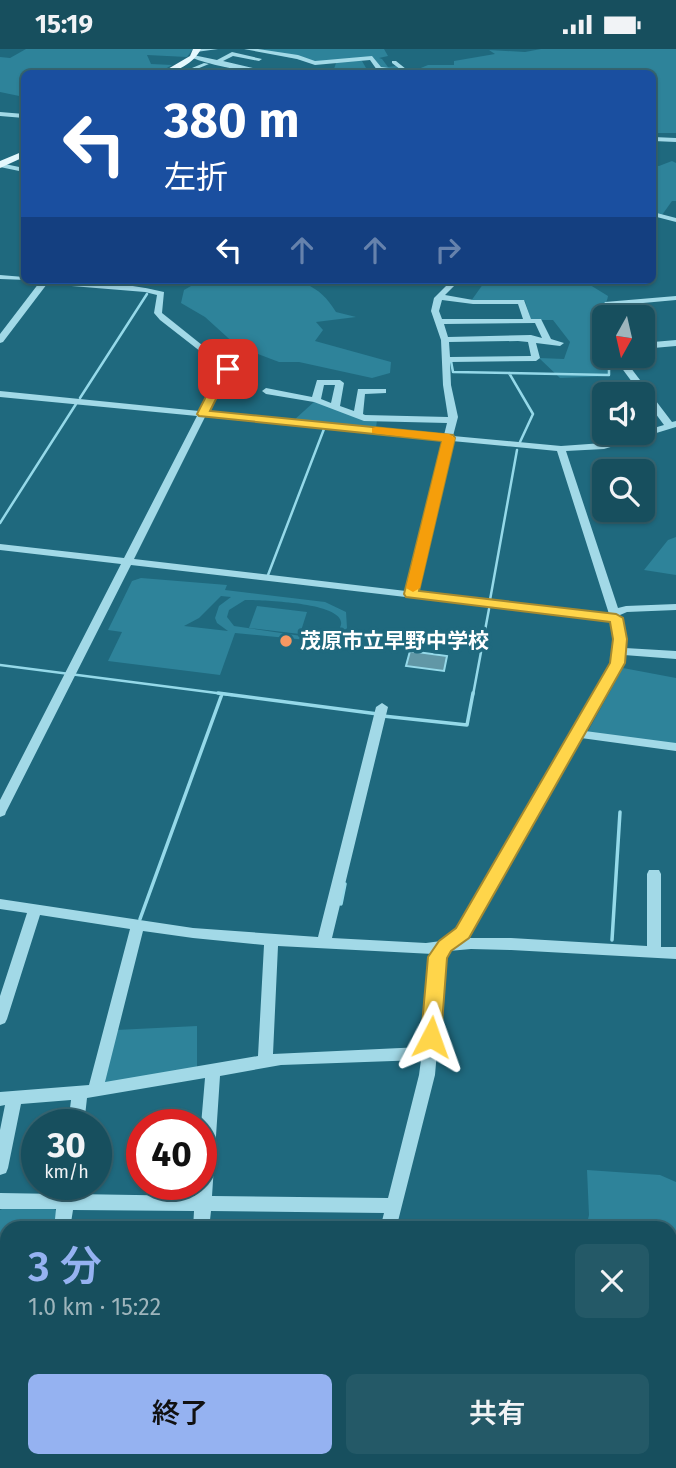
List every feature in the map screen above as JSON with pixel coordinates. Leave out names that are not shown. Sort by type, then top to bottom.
[{"type":"main road","points":[[170,70],[194,54]]},
{"type":"main road","points":[[3,164],[21,155]]},
{"type":"street","points":[[194,54],[215,49]]},
{"type":"street","points":[[247,49],[299,57],[315,63],[372,58],[379,69],[387,70]]},
{"type":"street","points":[[194,54],[216,63],[254,70]]},
{"type":"street","points":[[194,54],[206,64],[228,70]]},
{"type":"street","points":[[216,63],[232,54],[287,63],[291,61]]},
{"type":"street","points":[[333,70],[335,61]]},
{"type":"street","points":[[394,62],[404,70]]},
{"type":"street","points":[[308,68],[315,63]]},
{"type":"street","points":[[194,70],[206,64]]},
{"type":"street","points":[[0,114],[21,116]]},
{"type":"street","points":[[656,139],[676,140]]},
{"type":"street","points":[[3,164],[21,168]]},
{"type":"street","points":[[656,215],[676,220]]},
{"type":"street","points":[[0,277],[21,279]]},
{"type":"street","points":[[0,340],[42,284]]},
{"type":"street","points":[[0,813],[223,373],[228,369],[158,313],[161,294],[78,284]]},
{"type":"street","points":[[411,594],[452,420],[445,340],[435,310],[439,297],[452,284]]},
{"type":"street","points":[[439,297],[473,302],[521,302],[527,321]]},
{"type":"street","points":[[607,305],[676,298]]},
{"type":"street","points":[[438,322],[538,321],[547,340]]},
{"type":"street","points":[[445,340],[531,338],[560,343]]},
{"type":"street","points":[[446,361],[536,358],[531,338]]},
{"type":"street","points":[[655,345],[676,343]]},
{"type":"street","points":[[0,394],[561,449],[604,446],[673,425],[627,368]]},
{"type":"street","points":[[316,400],[320,382],[340,383],[335,407]]},
{"type":"street","points":[[266,391],[316,400],[373,419],[452,420]]},
{"type":"street","points":[[358,416],[361,391],[383,391]]},
{"type":"street","points":[[390,1221],[427,1075],[438,957],[445,946],[463,933],[618,663],[620,651],[615,616],[561,449]]},
{"type":"street","points":[[0,547],[615,616],[626,609],[676,607]]},
{"type":"street","points":[[620,651],[676,656]]},
{"type":"street","points":[[324,943],[382,707]]},
{"type":"street","points":[[578,734],[676,747]]},
{"type":"street","points":[[654,874],[654,952]]},
{"type":"street","points":[[0,904],[271,940],[426,949],[512,944],[676,953]]},
{"type":"street","points":[[0,1019],[35,909]]},
{"type":"street","points":[[82,1109],[138,924]]},
{"type":"street","points":[[265,1061],[271,940]]},
{"type":"street","points":[[0,1168],[7,1100],[88,1091],[265,1061],[430,1053]]},
{"type":"street","points":[[202,1221],[213,1070]]},
{"type":"street","points":[[112,1196],[203,1203],[394,1206]]},
{"type":"street","points":[[0,1201],[21,1198]]},
{"type":"street","points":[[62,1221],[66,1200]]},
{"type":"shaded area","points":[[26,49],[193,49],[187,57],[147,55],[151,64],[172,65],[163,70],[21,70],[21,96],[0,92],[0,57],[10,58]]},
{"type":"shaded area","points":[[250,49],[384,49],[388,56],[379,58],[388,67],[396,66],[403,70],[380,68],[373,58],[354,61],[362,61],[366,68],[356,70],[334,69],[336,63],[315,63]]},
{"type":"shaded area","points":[[541,49],[676,49],[676,133],[656,133],[656,70],[416,70],[428,65],[454,65],[454,61],[495,54],[489,50],[525,52]]},
{"type":"shaded area","points":[[672,161],[676,163],[676,201],[672,201],[662,215],[656,214],[656,166]]},
{"type":"shaded area","points":[[194,284],[304,284],[326,298],[336,312],[356,317],[316,322],[323,330],[315,341],[391,362],[390,373],[372,378],[299,362],[279,362],[237,346],[205,317],[181,303],[184,290]]},
{"type":"shaded area","points":[[483,284],[588,284],[608,296],[604,305],[592,305],[592,368],[609,368],[609,376],[560,378],[539,358],[564,359],[570,342],[553,320],[531,320],[525,301],[471,301]]},
{"type":"shaded area","points":[[315,401],[377,420],[376,428],[293,421]]},
{"type":"shaded area","points":[[676,537],[676,575],[644,570],[668,540]]},
{"type":"shaded area","points":[[141,578],[227,585],[225,590],[325,602],[346,612],[347,628],[340,636],[327,642],[235,633],[220,675],[108,661],[122,632],[108,630],[132,581]],"holes":[[[221,596],[231,597],[219,606],[215,618],[217,623],[228,631],[184,626],[199,618]],[[245,600],[288,602],[325,609],[337,615],[341,623],[335,634],[315,638],[234,626],[227,617],[229,610]]]},
{"type":"shaded area","points":[[257,606],[307,612],[300,634],[249,628]]},
{"type":"shaded area","points":[[410,651],[447,656],[444,671],[406,666]]},
{"type":"shaded area","points":[[623,668],[676,678],[676,744],[587,733]]},
{"type":"shaded area","points":[[197,1026],[197,1069],[105,1084],[103,1080],[116,1030]]},
{"type":"shaded area","points":[[587,1170],[660,1175],[676,1182],[676,1221],[588,1221]]},
{"type":"shaded area","points":[[53,1208],[59,1213],[57,1221],[0,1221],[0,1210]]},
{"type":"waterway","points":[[80,398],[147,294]]},
{"type":"waterway","points":[[451,361],[453,372],[509,373]]},
{"type":"waterway","points":[[509,373],[609,375],[609,368]]},
{"type":"waterway","points":[[509,373],[533,414],[520,442]]},
{"type":"waterway","points":[[0,523],[76,404]]},
{"type":"waterway","points":[[268,575],[324,429]]},
{"type":"waterway","points":[[490,600],[517,450]]},
{"type":"waterway","points":[[473,695],[489,609]]},
{"type":"waterway","points":[[0,665],[232,695]]},
{"type":"waterway","points":[[218,693],[378,714]]},
{"type":"waterway","points":[[383,716],[467,725],[473,693]]},
{"type":"waterway","points":[[140,919],[222,694]]},
{"type":"waterway","points":[[612,940],[620,812]]},
{"type":"waterway","points":[[341,904],[345,884]]},
{"type":"slow traffic","points":[[376,431],[449,438],[413,588]]},
{"type":"place","name":"茂原市立早野中学校","points":[[286,641]]},
{"type":"route","points":[[228,369],[223,373],[203,414],[449,438],[411,594],[616,618],[620,639],[618,663],[463,933],[445,946],[438,957],[431,1037]]}]
